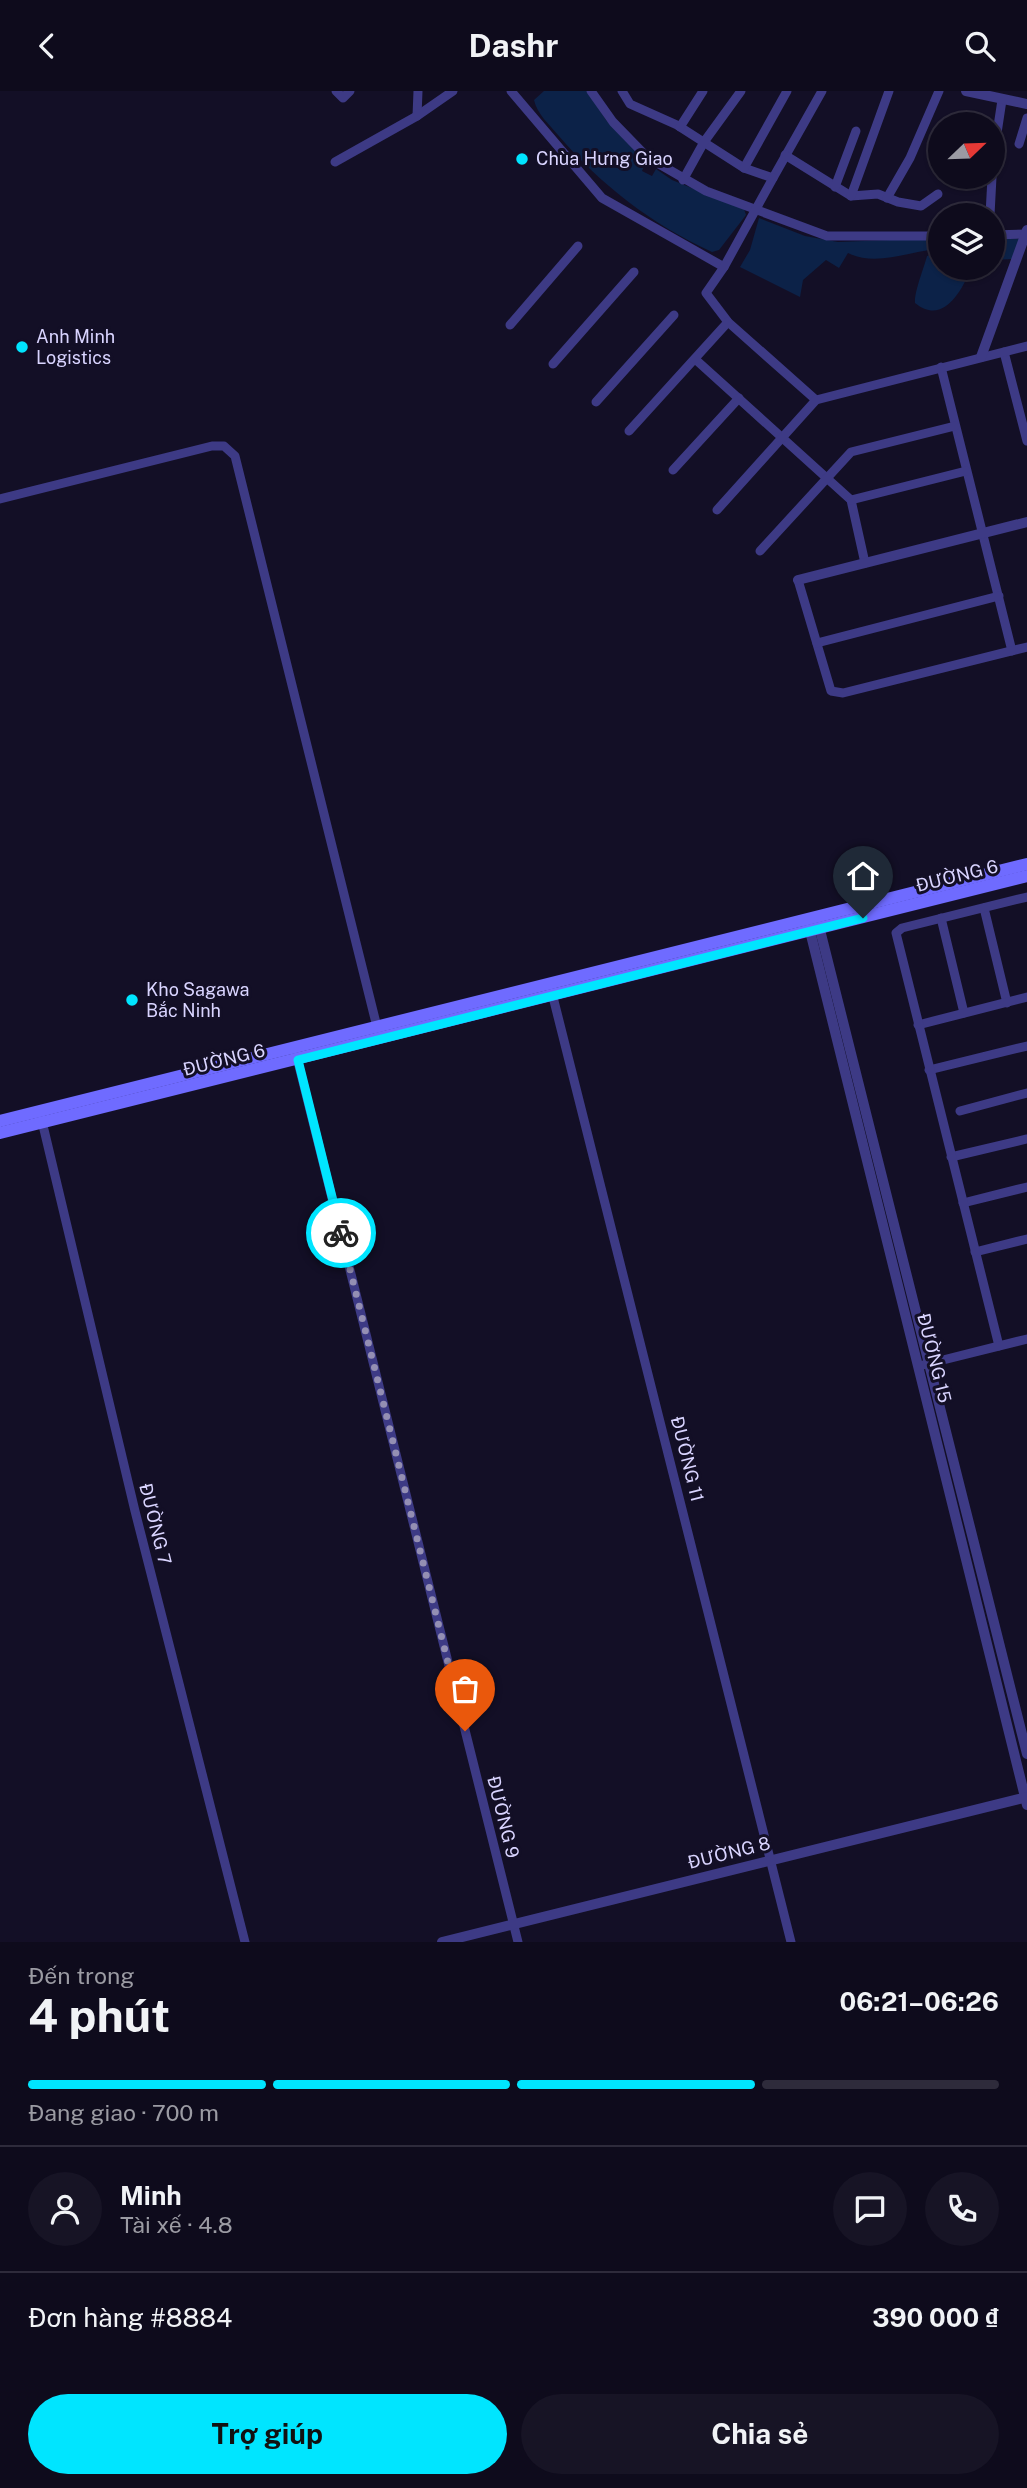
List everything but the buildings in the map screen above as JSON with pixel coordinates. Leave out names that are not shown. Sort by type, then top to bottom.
[{"type":"main road","name":"ĐƯỜNG 6","points":[[814,924],[1027,864]]},
{"type":"main road","name":"ĐƯỜNG 6","points":[[0,1133],[41,1117],[551,989],[814,924],[1027,876]]},
{"type":"main road","name":"ĐƯỜNG 6","points":[[0,1121],[41,1117]]},
{"type":"street","points":[[336,91],[343,98],[350,91]]},
{"type":"street","points":[[417,116],[418,91]]},
{"type":"street","points":[[335,162],[417,116],[453,91]]},
{"type":"street","points":[[511,91],[603,198],[724,267]]},
{"type":"street","points":[[591,91],[630,141],[647,157],[683,180],[755,211],[827,236],[928,236]]},
{"type":"street","points":[[622,91],[631,104],[680,127],[744,168],[773,178]]},
{"type":"street","points":[[680,127],[703,91]]},
{"type":"street","points":[[683,180],[704,142],[741,91]]},
{"type":"street","points":[[744,168],[787,91]]},
{"type":"street","points":[[816,400],[728,322],[706,293],[724,267],[822,91]]},
{"type":"street","points":[[851,196],[889,91]]},
{"type":"street","points":[[887,198],[910,158],[939,91]]},
{"type":"street","points":[[966,91],[1027,104]]},
{"type":"street","points":[[1000,112],[1002,100]]},
{"type":"street","points":[[1018,144],[1027,118]]},
{"type":"street","points":[[835,187],[856,131]]},
{"type":"street","points":[[785,155],[851,196],[870,193],[920,206],[937,194]]},
{"type":"street","points":[[981,357],[1027,233],[1005,234]]},
{"type":"street","points":[[510,325],[579,246]]},
{"type":"street","points":[[553,364],[634,272]]},
{"type":"street","points":[[596,402],[674,315]]},
{"type":"street","points":[[629,431],[728,322]]},
{"type":"street","points":[[717,510],[816,400],[1027,346]]},
{"type":"street","points":[[1004,352],[1027,441]]},
{"type":"street","points":[[695,359],[850,500],[865,563]]},
{"type":"street","points":[[941,367],[1012,651]]},
{"type":"street","points":[[673,470],[739,398]]},
{"type":"street","points":[[760,551],[850,452],[955,426]]},
{"type":"street","points":[[0,499],[212,446],[224,446],[235,456],[378,1033]]},
{"type":"street","points":[[850,500],[966,471]]},
{"type":"street","points":[[1027,522],[798,580],[831,691],[843,693],[1027,647]]},
{"type":"street","points":[[817,643],[999,596]]},
{"type":"street","points":[[999,1346],[896,933],[902,928],[1027,897]]},
{"type":"street","points":[[984,908],[1007,1003]]},
{"type":"street","points":[[942,918],[964,1013]]},
{"type":"street","name":"ĐƯỜNG 15","points":[[814,924],[924,1365],[1027,1754]]},
{"type":"street","name":"ĐƯỜNG 11","points":[[551,989],[791,1942]]},
{"type":"street","points":[[918,1025],[1027,997]]},
{"type":"street","points":[[929,1070],[1027,1046]]},
{"type":"street","name":"ĐƯỜNG 9","points":[[296,1054],[518,1942]]},
{"type":"street","points":[[960,1111],[1027,1093]]},
{"type":"street","name":"ĐƯỜNG 7","points":[[41,1117],[132,1498],[245,1942]]},
{"type":"street","points":[[951,1157],[1027,1139]]},
{"type":"street","points":[[963,1203],[1027,1187]]},
{"type":"street","points":[[975,1252],[1027,1238]]},
{"type":"street","points":[[924,1365],[1027,1339]]},
{"type":"street","name":"ĐƯỜNG 15","points":[[924,1365],[1027,1798]]},
{"type":"street","name":"ĐƯỜNG 8","points":[[442,1942],[1027,1798]]},
{"type":"water","points":[[544,91],[587,91],[606,120],[646,162],[642,171],[652,176],[656,169],[672,180],[744,209],[746,215],[719,250],[712,252],[668,229],[628,202],[574,153],[538,110],[534,100]]},
{"type":"water","points":[[759,218],[805,236],[838,242],[928,238],[928,250],[870,259],[848,253],[839,268],[826,260],[803,280],[800,297],[740,267],[750,250]]},
{"type":"water","points":[[1005,238],[1021,239],[1013,259],[1005,259]]},
{"type":"water","points":[[927,256],[928,280],[966,280],[949,304],[934,311],[915,303]]},
{"type":"way so far","points":[[341,1233],[465,1731]]},
{"type":"place","name":"Chùa Hưng Giao","points":[[522,159]]},
{"type":"place","name":"Anh Minh Logistics","points":[[22,347]]},
{"type":"place","name":"Kho Sagawa Bắc Ninh","points":[[132,1000]]},
{"type":"route","points":[[341,1233],[298,1060],[863,918]]}]
